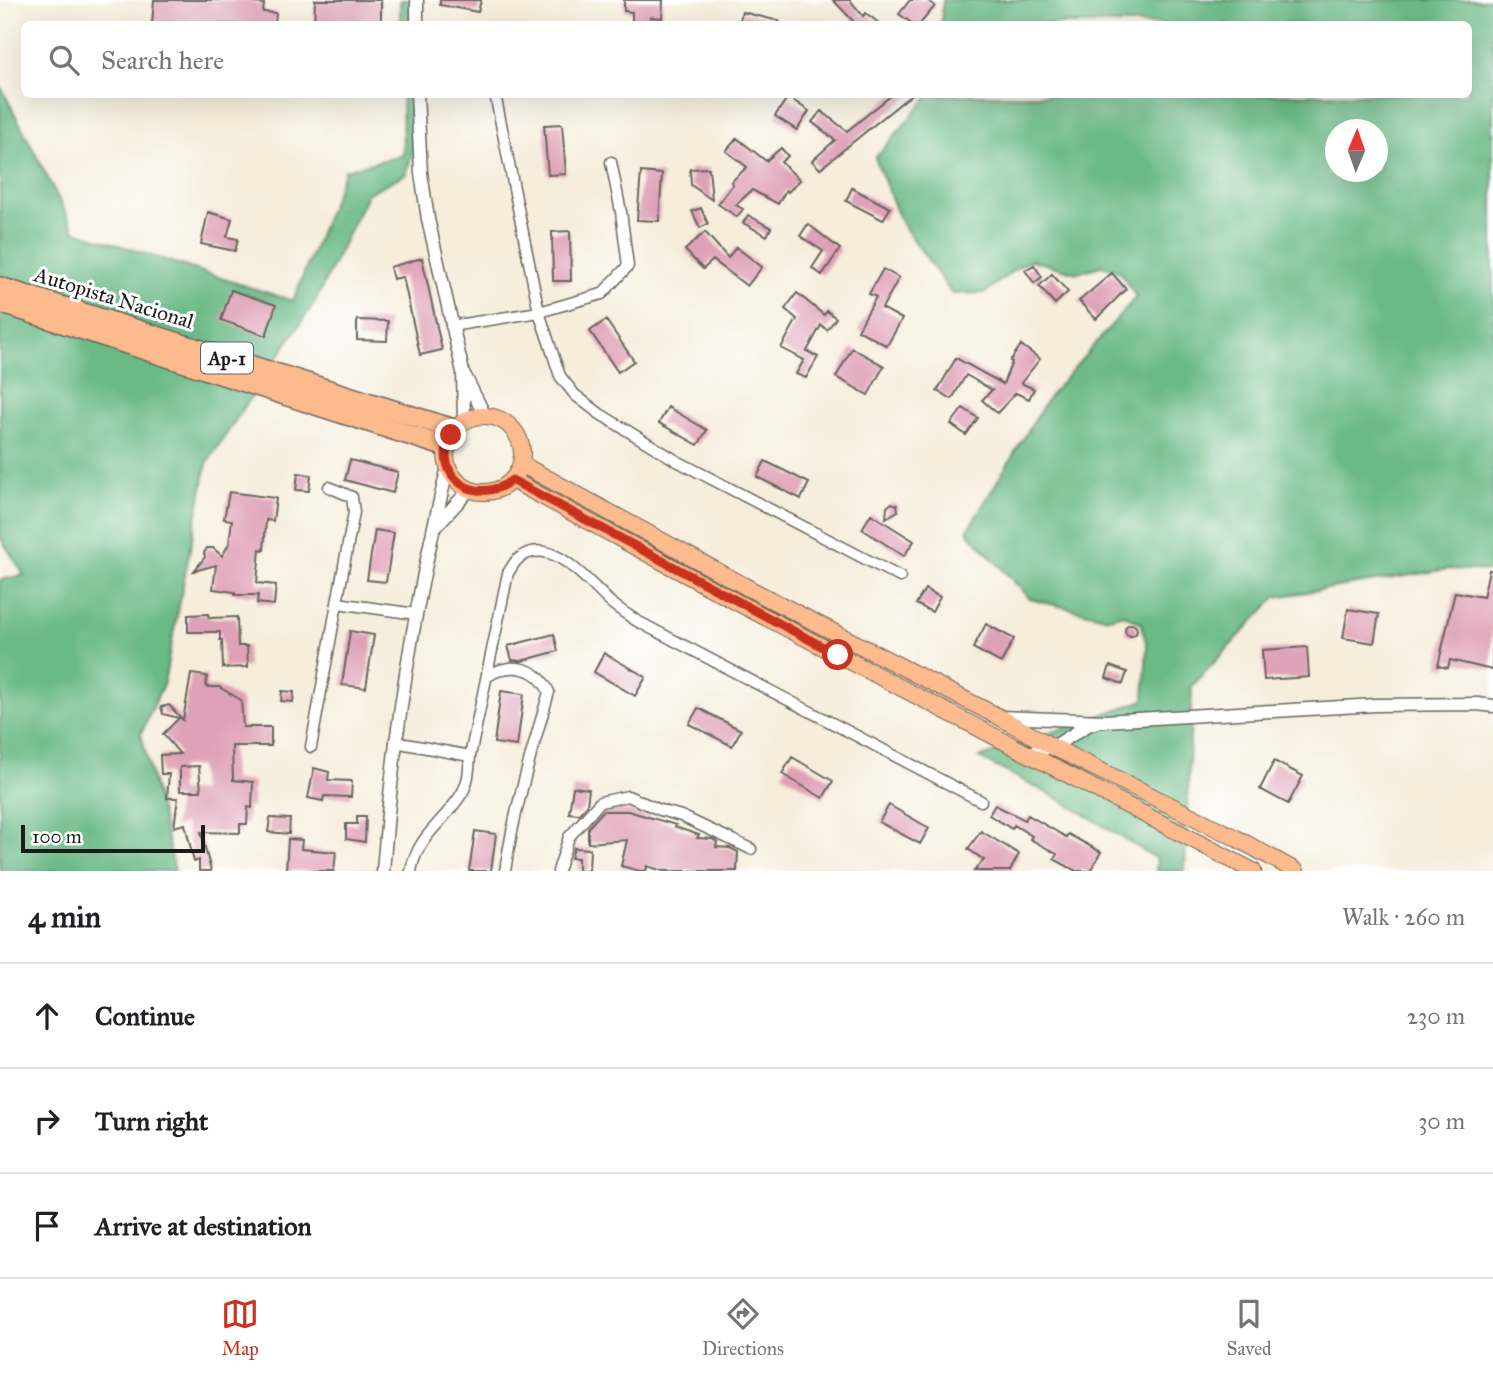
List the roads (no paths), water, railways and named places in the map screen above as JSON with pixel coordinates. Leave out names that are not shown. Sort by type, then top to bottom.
[{"type":"highway","name":"Autopista Nacional","points":[[0,286],[455,432]]},
{"type":"highway","name":"Autopista Nacional","points":[[0,303],[455,432]]},
{"type":"main road","points":[[485,415],[502,420],[515,431],[522,447],[521,464],[512,480],[496,490],[478,491],[460,484],[448,467],[455,432],[485,415]]},
{"type":"main road","points":[[521,464],[752,590],[1053,747],[1237,838],[1296,871]]},
{"type":"main road","points":[[512,480],[744,606],[1253,871]]},
{"type":"street","points":[[417,0],[417,21]]},
{"type":"street","points":[[417,98],[428,219],[463,373],[485,415]]},
{"type":"street","points":[[496,98],[539,312],[560,376],[575,395],[600,414],[677,461],[900,577]]},
{"type":"street","points":[[451,326],[539,312],[602,294],[628,266],[611,162]]},
{"type":"street","points":[[455,432],[463,373]]},
{"type":"street","points":[[383,871],[396,742],[416,614],[448,467]]},
{"type":"street","points":[[311,747],[354,512],[352,497],[329,487]]},
{"type":"street","points":[[433,530],[470,489]]},
{"type":"street","points":[[411,871],[419,847],[428,833],[463,793],[508,572],[518,559],[534,551],[550,553],[567,561],[613,605],[637,621],[981,802]]},
{"type":"street","points":[[337,603],[416,614]]},
{"type":"street","points":[[487,677],[497,669],[515,667],[534,672],[544,681],[549,692],[516,813],[505,871]]},
{"type":"street","points":[[999,717],[1104,721],[1375,705],[1493,706]]},
{"type":"street","points":[[1027,753],[1053,747],[1088,725],[1104,721]]},
{"type":"street","points":[[396,742],[470,756]]},
{"type":"street","points":[[558,871],[569,837],[600,802],[628,796],[681,816],[751,849]]}]
